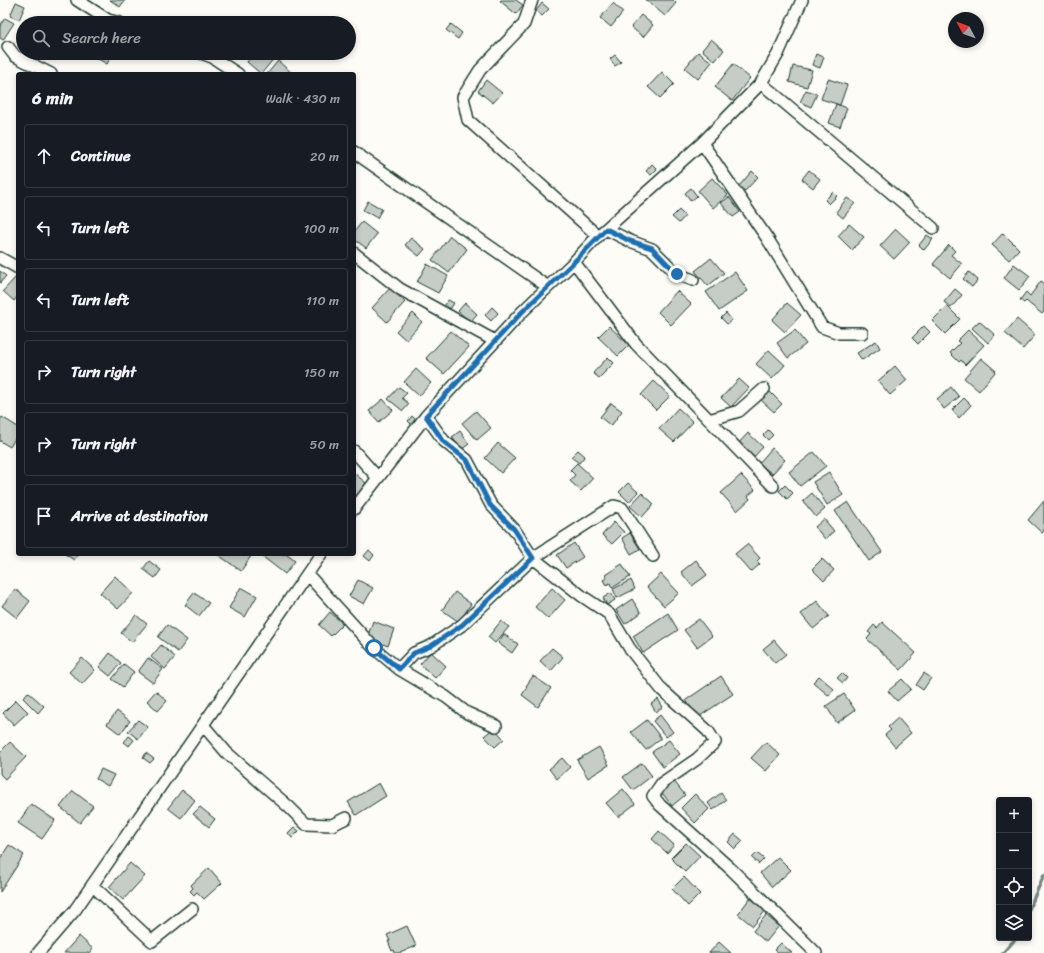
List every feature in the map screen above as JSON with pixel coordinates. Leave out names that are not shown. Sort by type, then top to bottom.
[{"type":"street","points":[[77,0],[102,16]]},
{"type":"street","points":[[532,0],[524,24],[480,70],[463,97],[468,120],[602,232],[652,248],[677,274],[693,280]]},
{"type":"street","points":[[356,506],[426,416],[522,312],[574,262],[602,232],[702,143],[761,83],[778,54],[802,0]]},
{"type":"street","points":[[8,47],[16,56]]},
{"type":"street","points":[[23,60],[47,72]]},
{"type":"street","points":[[218,60],[235,72]]},
{"type":"street","points":[[761,83],[933,228]]},
{"type":"street","points":[[702,143],[767,238],[822,327],[840,334],[862,333]]},
{"type":"street","points":[[356,153],[548,287]]},
{"type":"street","points":[[356,255],[400,289],[495,342]]},
{"type":"street","points":[[0,258],[16,267]]},
{"type":"street","points":[[574,262],[636,344],[773,486]]},
{"type":"street","points":[[709,420],[739,411],[764,389]]},
{"type":"street","points":[[426,416],[444,442],[467,460],[490,505],[514,529],[533,558],[582,596],[609,614],[630,649],[662,690],[708,731],[715,742],[697,760],[662,783],[653,796],[660,805],[732,870],[816,953]]},
{"type":"street","points":[[356,453],[378,478]]},
{"type":"street","points":[[399,669],[414,653],[431,646],[462,625],[533,558],[614,506],[622,508],[653,556]]},
{"type":"street","points":[[38,953],[75,910],[320,556]]},
{"type":"street","points":[[307,574],[374,648],[399,669],[446,697],[467,713],[496,726]]},
{"type":"street","points":[[203,725],[227,753],[289,807],[306,824],[332,824],[346,818]]},
{"type":"street","points":[[92,885],[152,941],[192,909]]},
{"type":"building","points":[[110,0],[125,0],[120,7]]},
{"type":"building","points":[[516,0],[523,5],[516,14],[500,1]]},
{"type":"building","points":[[646,0],[673,0],[676,3],[665,16]]},
{"type":"building","points":[[16,2],[25,6],[21,16],[16,16],[16,19],[10,16]]},
{"type":"building","points":[[542,3],[549,9],[542,16],[536,11]]},
{"type":"building","points":[[613,3],[623,12],[611,27],[600,18]]},
{"type":"building","points":[[641,15],[653,25],[643,37],[631,27]]},
{"type":"building","points":[[5,18],[14,23],[3,40],[0,38],[0,26]]},
{"type":"building","points":[[451,24],[462,33],[458,39],[446,30]]},
{"type":"building","points":[[711,39],[724,50],[715,61],[702,50]]},
{"type":"building","points":[[698,52],[712,62],[698,79],[685,68]]},
{"type":"building","points":[[816,54],[824,57],[820,68],[812,65]]},
{"type":"building","points":[[615,55],[621,62],[615,66],[610,59]]},
{"type":"building","points":[[100,60],[109,60],[107,64]]},
{"type":"building","points":[[249,60],[273,60],[263,72],[259,72],[247,62]]},
{"type":"building","points":[[278,61],[291,72],[269,72]]},
{"type":"building","points":[[733,64],[750,78],[732,101],[715,87]]},
{"type":"building","points":[[793,66],[812,70],[807,87],[789,82]]},
{"type":"building","points":[[662,72],[674,84],[660,98],[648,87]]},
{"type":"building","points":[[828,79],[847,85],[840,105],[821,99]]},
{"type":"building","points":[[486,80],[502,93],[493,103],[478,91]]},
{"type":"building","points":[[806,90],[817,94],[811,107],[800,102]]},
{"type":"building","points":[[836,104],[847,108],[840,127],[829,123]]},
{"type":"building","points":[[652,164],[657,169],[651,175],[646,171]]},
{"type":"building","points":[[809,170],[820,179],[813,188],[802,179]]},
{"type":"building","points":[[752,171],[758,177],[745,191],[739,186]]},
{"type":"building","points":[[712,178],[728,195],[713,208],[698,191]]},
{"type":"building","points":[[691,188],[697,196],[691,201],[685,193]]},
{"type":"building","points":[[833,192],[837,196],[829,204],[825,200]]},
{"type":"building","points":[[729,197],[740,212],[733,217],[721,203]]},
{"type":"building","points":[[847,198],[855,203],[843,218],[836,212]]},
{"type":"building","points":[[368,201],[382,209],[377,218],[363,210]]},
{"type":"building","points":[[679,210],[685,216],[679,223],[672,217]]},
{"type":"building","points":[[362,222],[377,234],[366,248],[356,240],[356,230]]},
{"type":"building","points":[[849,224],[864,237],[852,250],[838,236]]},
{"type":"building","points":[[896,229],[910,242],[894,259],[880,246]]},
{"type":"building","points":[[1003,233],[1019,249],[1009,260],[992,245]]},
{"type":"building","points":[[927,235],[933,239],[924,250],[919,245]]},
{"type":"building","points":[[450,236],[467,249],[449,273],[432,260]]},
{"type":"building","points":[[411,238],[425,249],[419,256],[405,245]]},
{"type":"building","points":[[949,245],[955,251],[951,255],[962,264],[950,278],[933,264]]},
{"type":"building","points":[[711,258],[724,273],[708,286],[695,271]]},
{"type":"building","points":[[427,264],[448,276],[438,293],[417,282]]},
{"type":"building","points":[[1014,264],[1030,276],[1019,290],[1004,278]]},
{"type":"building","points":[[0,271],[6,276],[0,283]]},
{"type":"building","points":[[735,272],[748,291],[719,311],[706,292]]},
{"type":"building","points":[[969,272],[978,280],[972,287],[963,279]]},
{"type":"building","points":[[16,277],[16,298],[14,301],[3,291]]},
{"type":"building","points":[[1041,281],[1044,283],[1044,312],[1042,314],[1026,301],[1024,303],[1020,300],[1026,292],[1030,296]]},
{"type":"building","points":[[390,288],[405,302],[387,322],[372,308]]},
{"type":"building","points":[[955,289],[962,295],[951,308],[944,302]]},
{"type":"building","points":[[677,291],[691,304],[671,325],[658,312]]},
{"type":"building","points":[[448,300],[454,303],[449,311],[443,308]]},
{"type":"building","points":[[465,303],[477,314],[470,322],[458,311]]},
{"type":"building","points":[[787,303],[801,315],[785,332],[772,320]]},
{"type":"building","points":[[947,306],[960,319],[945,334],[932,321]]},
{"type":"building","points":[[492,307],[498,313],[491,321],[485,315]]},
{"type":"building","points":[[413,313],[422,322],[406,340],[396,331]]},
{"type":"building","points":[[726,313],[732,320],[727,324],[721,318]]},
{"type":"building","points":[[1017,319],[1035,335],[1023,349],[1005,333]]},
{"type":"building","points":[[979,321],[995,335],[988,343],[972,328]]},
{"type":"building","points":[[609,326],[629,345],[618,356],[598,337]]},
{"type":"building","points":[[924,326],[930,332],[918,344],[912,338]]},
{"type":"building","points":[[795,330],[806,344],[788,358],[777,343]]},
{"type":"building","points":[[968,330],[984,345],[965,365],[961,360],[959,362],[950,353],[960,343],[957,341]]},
{"type":"building","points":[[451,331],[469,347],[444,374],[426,358]]},
{"type":"building","points":[[876,341],[880,348],[862,360],[857,353]]},
{"type":"building","points":[[769,350],[785,365],[772,379],[756,364]]},
{"type":"building","points":[[608,357],[614,363],[599,378],[593,373]]},
{"type":"building","points":[[981,358],[996,371],[979,391],[964,378]]},
{"type":"building","points":[[895,366],[907,380],[890,395],[878,381]]},
{"type":"building","points":[[416,369],[431,383],[419,396],[404,382]]},
{"type":"building","points":[[739,379],[749,388],[731,407],[721,398]]},
{"type":"building","points":[[654,381],[670,396],[656,410],[641,395]]},
{"type":"building","points":[[399,387],[407,393],[402,398],[409,404],[403,411],[388,399]]},
{"type":"building","points":[[951,387],[959,397],[944,409],[937,399]]},
{"type":"building","points":[[769,391],[782,404],[774,412],[761,400]]},
{"type":"building","points":[[964,398],[971,405],[959,418],[952,410]]},
{"type":"building","points":[[383,399],[393,410],[379,422],[369,411]]},
{"type":"building","points":[[611,403],[622,411],[611,426],[600,417]]},
{"type":"building","points":[[678,408],[693,422],[674,442],[659,429]]},
{"type":"building","points":[[476,411],[491,428],[477,440],[462,423]]},
{"type":"building","points":[[412,416],[418,422],[414,427],[408,421]]},
{"type":"building","points":[[2,417],[16,426],[16,437],[10,447],[0,441],[0,420]]},
{"type":"building","points":[[768,430],[773,435],[768,440],[763,435]]},
{"type":"building","points":[[460,431],[469,444],[461,450],[452,437]]},
{"type":"building","points":[[748,433],[763,447],[751,460],[736,446]]},
{"type":"building","points":[[498,443],[515,458],[501,473],[485,458]]},
{"type":"building","points":[[772,448],[785,460],[772,474],[759,463]]},
{"type":"building","points":[[578,450],[585,456],[579,463],[571,457]]},
{"type":"building","points":[[814,452],[826,466],[800,486],[789,472]]},
{"type":"building","points":[[577,463],[593,478],[581,491],[570,481],[575,475],[570,470]]},
{"type":"building","points":[[829,472],[843,495],[827,505],[813,482]]},
{"type":"building","points":[[356,475],[366,483],[356,495]]},
{"type":"building","points":[[741,475],[755,490],[748,496],[750,499],[737,511],[721,493]]},
{"type":"building","points":[[628,483],[638,492],[629,502],[619,492]]},
{"type":"building","points":[[785,485],[793,493],[787,499],[779,491]]},
{"type":"building","points":[[642,493],[654,504],[642,517],[630,506]]},
{"type":"building","points":[[812,493],[825,509],[816,517],[803,501]]},
{"type":"building","points":[[1044,501],[1044,531],[1042,533],[1028,520]]},
{"type":"building","points":[[848,502],[882,552],[869,561],[835,511]]},
{"type":"building","points":[[824,519],[834,531],[825,539],[815,527]]},
{"type":"building","points":[[614,522],[624,532],[612,544],[602,535]]},
{"type":"building","points":[[630,533],[640,549],[631,554],[622,538]]},
{"type":"building","points":[[574,543],[583,557],[566,568],[557,555]]},
{"type":"building","points":[[747,544],[760,558],[757,561],[760,564],[751,572],[735,554]]},
{"type":"building","points":[[369,550],[374,555],[370,561],[364,556]]},
{"type":"building","points":[[68,556],[77,556],[74,560]]},
{"type":"building","points":[[220,556],[251,556],[241,571]]},
{"type":"building","points":[[289,556],[295,561],[285,574],[263,557]]},
{"type":"building","points":[[822,559],[834,570],[824,581],[812,569]]},
{"type":"building","points":[[696,560],[707,575],[692,586],[681,572]]},
{"type":"building","points":[[149,561],[161,570],[155,578],[143,569]]},
{"type":"building","points":[[622,564],[630,577],[612,588],[610,583],[606,585],[603,580],[607,578],[605,575]]},
{"type":"building","points":[[661,574],[679,593],[664,606],[647,587]]},
{"type":"building","points":[[115,576],[133,593],[118,609],[100,593]]},
{"type":"building","points":[[358,580],[373,588],[364,604],[349,596]]},
{"type":"building","points":[[631,580],[635,589],[617,598],[613,589]]},
{"type":"building","points":[[241,587],[257,596],[245,617],[229,608]]},
{"type":"building","points":[[552,588],[565,600],[548,619],[535,607]]},
{"type":"building","points":[[15,589],[30,601],[17,618],[2,606]]},
{"type":"building","points":[[455,592],[471,604],[459,622],[442,610]]},
{"type":"building","points":[[194,593],[209,603],[199,616],[185,605]]},
{"type":"building","points":[[611,593],[615,600],[607,605],[603,598]]},
{"type":"building","points":[[632,599],[641,613],[625,624],[616,610]]},
{"type":"building","points":[[817,601],[829,616],[813,629],[801,614]]},
{"type":"building","points":[[330,612],[343,624],[331,636],[319,625]]},
{"type":"building","points":[[668,613],[678,630],[643,653],[633,636]]},
{"type":"building","points":[[136,615],[147,624],[132,642],[121,633]]},
{"type":"building","points":[[699,619],[712,636],[697,647],[684,630]]},
{"type":"building","points":[[373,621],[394,629],[388,646],[367,638]]},
{"type":"building","points":[[501,621],[509,627],[495,643],[488,637]]},
{"type":"building","points":[[882,622],[916,653],[901,670],[867,639],[871,634],[868,632],[874,625],[877,628]]},
{"type":"building","points":[[167,625],[187,640],[178,652],[158,637]]},
{"type":"building","points":[[504,634],[518,644],[512,653],[498,643]]},
{"type":"building","points":[[774,640],[786,654],[775,663],[763,649]]},
{"type":"building","points":[[161,645],[175,657],[165,669],[151,657]]},
{"type":"building","points":[[552,648],[563,657],[551,671],[540,661]]},
{"type":"building","points":[[431,652],[446,666],[435,678],[420,664]]},
{"type":"building","points":[[110,653],[121,663],[110,676],[99,667]]},
{"type":"building","points":[[82,658],[95,670],[82,684],[69,672]]},
{"type":"building","points":[[148,658],[163,669],[153,683],[138,672]]},
{"type":"building","points":[[124,664],[134,672],[123,687],[112,679]]},
{"type":"building","points":[[842,673],[847,678],[843,683],[837,678]]},
{"type":"building","points":[[924,673],[931,678],[923,690],[916,685]]},
{"type":"building","points":[[533,676],[551,688],[538,707],[522,695]]},
{"type":"building","points":[[721,676],[733,694],[697,718],[686,700]]},
{"type":"building","points":[[819,676],[834,689],[829,696],[813,682]]},
{"type":"building","points":[[902,679],[911,689],[897,701],[888,691]]},
{"type":"building","points":[[156,691],[167,701],[158,711],[147,701]]},
{"type":"building","points":[[28,692],[44,706],[38,713],[23,698]]},
{"type":"building","points":[[844,694],[855,710],[837,723],[826,706]]},
{"type":"building","points":[[658,699],[663,707],[656,712],[651,704]]},
{"type":"building","points":[[16,700],[28,712],[14,725],[3,713]]},
{"type":"building","points":[[117,711],[130,721],[120,734],[107,724]]},
{"type":"building","points":[[660,715],[673,732],[666,737],[653,721]]},
{"type":"building","points":[[898,718],[911,733],[895,747],[885,735],[891,730],[888,727]]},
{"type":"building","points":[[138,720],[148,727],[138,739],[128,731]]},
{"type":"building","points":[[647,720],[661,738],[646,750],[631,732]]},
{"type":"building","points":[[494,728],[504,739],[495,747],[484,736]]},
{"type":"building","points":[[129,736],[134,740],[129,746],[124,742]]},
{"type":"building","points":[[669,740],[680,754],[663,767],[652,752]]},
{"type":"building","points":[[10,742],[26,757],[5,779],[0,774],[0,752]]},
{"type":"building","points":[[766,742],[780,755],[766,771],[751,758]]},
{"type":"building","points":[[599,747],[609,765],[588,778],[577,760]]},
{"type":"building","points":[[146,753],[154,759],[150,763],[143,758]]},
{"type":"building","points":[[562,758],[570,767],[557,779],[549,769]]},
{"type":"building","points":[[642,763],[652,776],[633,790],[623,777]]},
{"type":"building","points":[[101,769],[114,775],[108,786],[96,779]]},
{"type":"building","points":[[673,780],[685,795],[672,806],[660,790]]},
{"type":"building","points":[[379,783],[386,796],[356,815],[348,802]]},
{"type":"building","points":[[623,789],[635,804],[618,817],[606,803]]},
{"type":"building","points":[[182,790],[195,800],[181,818],[168,808]]},
{"type":"building","points":[[73,791],[93,806],[80,823],[60,807]]},
{"type":"building","points":[[721,793],[726,800],[713,810],[708,803]]},
{"type":"building","points":[[695,794],[709,809],[695,823],[681,808]]},
{"type":"building","points":[[31,804],[55,820],[42,839],[18,823]]},
{"type":"building","points":[[200,807],[215,819],[209,827],[193,814]]},
{"type":"building","points":[[294,827],[299,831],[292,838],[288,833]]},
{"type":"building","points":[[659,831],[674,845],[667,853],[652,839]]},
{"type":"building","points":[[735,834],[743,841],[735,849],[728,842]]},
{"type":"building","points":[[686,843],[700,856],[685,872],[671,858]]},
{"type":"building","points":[[9,845],[24,855],[0,892],[0,859]]},
{"type":"building","points":[[757,853],[764,859],[759,864],[752,858]]},
{"type":"building","points":[[778,857],[791,870],[772,887],[760,873]]},
{"type":"building","points":[[130,863],[145,876],[123,900],[109,887]]},
{"type":"building","points":[[209,868],[222,883],[204,899],[197,892],[194,895],[190,891],[193,888],[191,885]]},
{"type":"building","points":[[684,877],[700,894],[688,906],[672,889]]},
{"type":"building","points":[[750,898],[766,910],[753,926],[738,914]]},
{"type":"building","points":[[766,915],[779,926],[766,942],[753,931]]},
{"type":"building","points":[[407,926],[416,946],[400,953],[395,953],[394,950],[392,951],[387,935]]},
{"type":"building","points":[[79,936],[93,949],[90,953],[64,953]]},
{"type":"building","points":[[719,942],[731,953],[709,953]]},
{"type":"building","points":[[781,943],[792,953],[778,953],[774,950]]},
{"type":"waterway","points":[[1031,905],[1044,875]]},
{"type":"waterway","points":[[1003,953],[1013,941]]},
{"type":"route","points":[[374,648],[399,669],[414,653],[431,646],[462,625],[533,558],[514,529],[490,505],[467,460],[444,442],[426,416],[522,312],[606,229],[630,241],[652,248],[677,274]]}]
